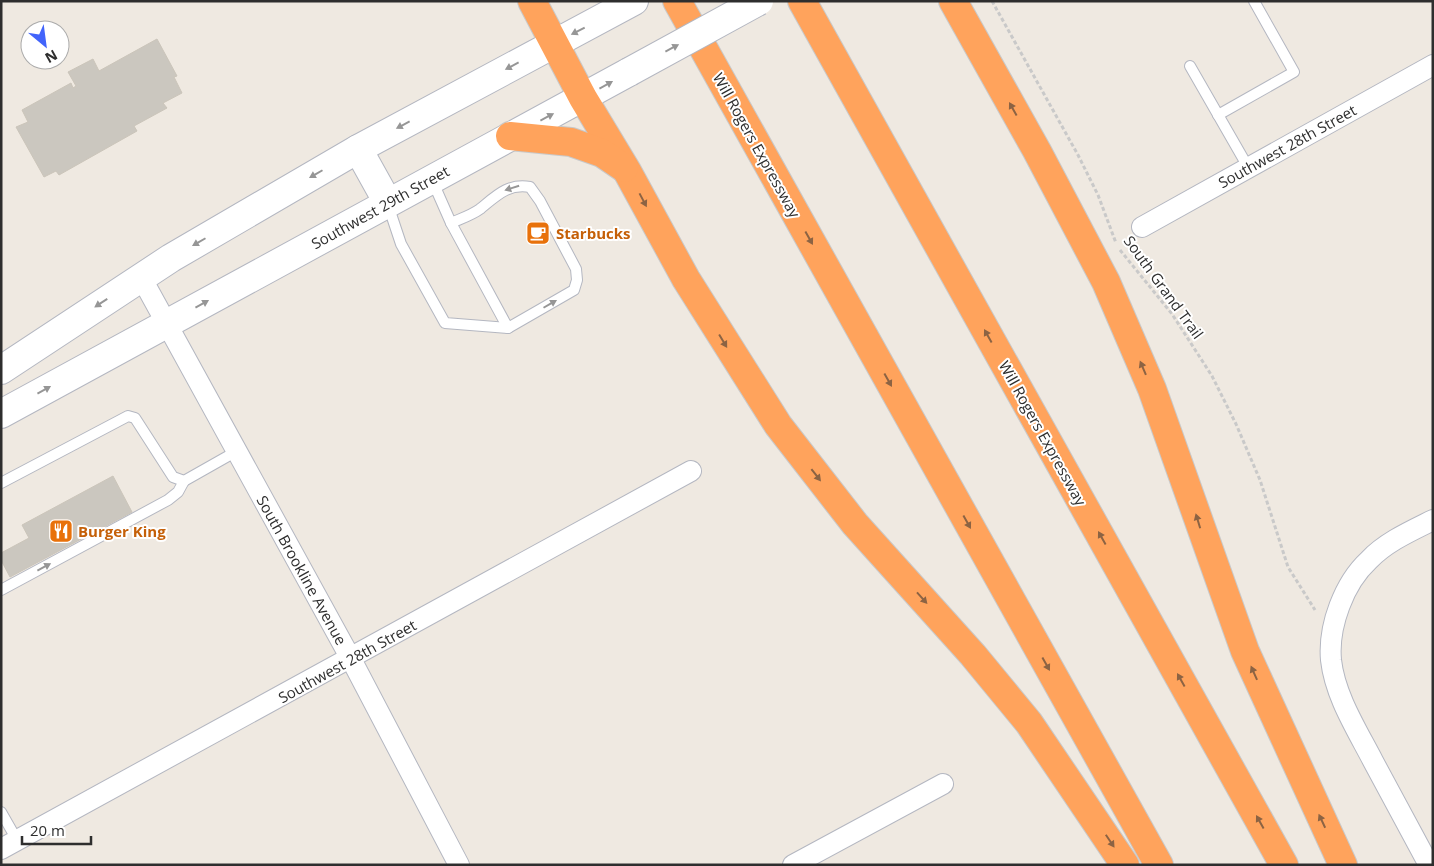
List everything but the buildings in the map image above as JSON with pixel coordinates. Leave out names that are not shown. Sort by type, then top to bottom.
[{"type":"highway","points":[[532,1],[583,98],[627,171],[686,279],[734,358],[778,425],[855,524],[974,655],[1029,723],[1126,865]]},
{"type":"highway","name":"Will Rogers Expressway","points":[[677,1],[1159,865]]},
{"type":"highway","name":"Will Rogers Expressway","points":[[802,1],[1284,865]]},
{"type":"highway","points":[[953,1],[1037,151],[1106,282],[1152,389],[1245,651],[1342,865]]},
{"type":"highway","points":[[510,136],[571,142],[602,152],[627,171]]},
{"type":"main road","points":[[1,370],[141,277],[358,149],[634,1]]},
{"type":"main road","name":"Southwest 29th Street","points":[[1,414],[759,1]]},
{"type":"main road","points":[[358,149],[388,203]]},
{"type":"street","name":"Southwest 28th Street","points":[[1142,227],[1433,65]]},
{"type":"street","name":"South Brookline Avenue","points":[[141,277],[350,659],[459,865]]},
{"type":"street","name":"Southwest 28th Street","points":[[9,844],[691,471]]},
{"type":"street","points":[[1429,865],[1350,717],[1334,675],[1331,658],[1336,620],[1350,583],[1379,550],[1433,520]]},
{"type":"street","points":[[793,865],[943,784]]},
{"type":"lane","points":[[1218,115],[1294,72],[1254,1]]},
{"type":"lane","points":[[1190,66],[1248,167]]},
{"type":"lane","points":[[432,179],[451,223],[508,328]]},
{"type":"lane","points":[[388,203],[400,244],[444,323],[508,328],[574,290],[577,280],[576,269],[540,201],[530,187],[519,185],[505,190],[489,199],[480,209],[451,223]]},
{"type":"lane","points":[[1,483],[128,416],[135,418],[173,477],[184,481]]},
{"type":"lane","points":[[1,590],[168,500],[178,492],[184,481],[237,451]]},
{"type":"lane","points":[[1,812],[9,844]]},
{"type":"path","name":"South Grand Trail","points":[[992,1],[1078,154],[1121,251],[1172,314],[1212,376],[1236,424],[1260,480],[1288,567],[1311,605],[1322,615]]},
{"type":"place","name":"Starbucks","points":[[538,233]]},
{"type":"place","name":"Burger King","points":[[61,531]]}]
